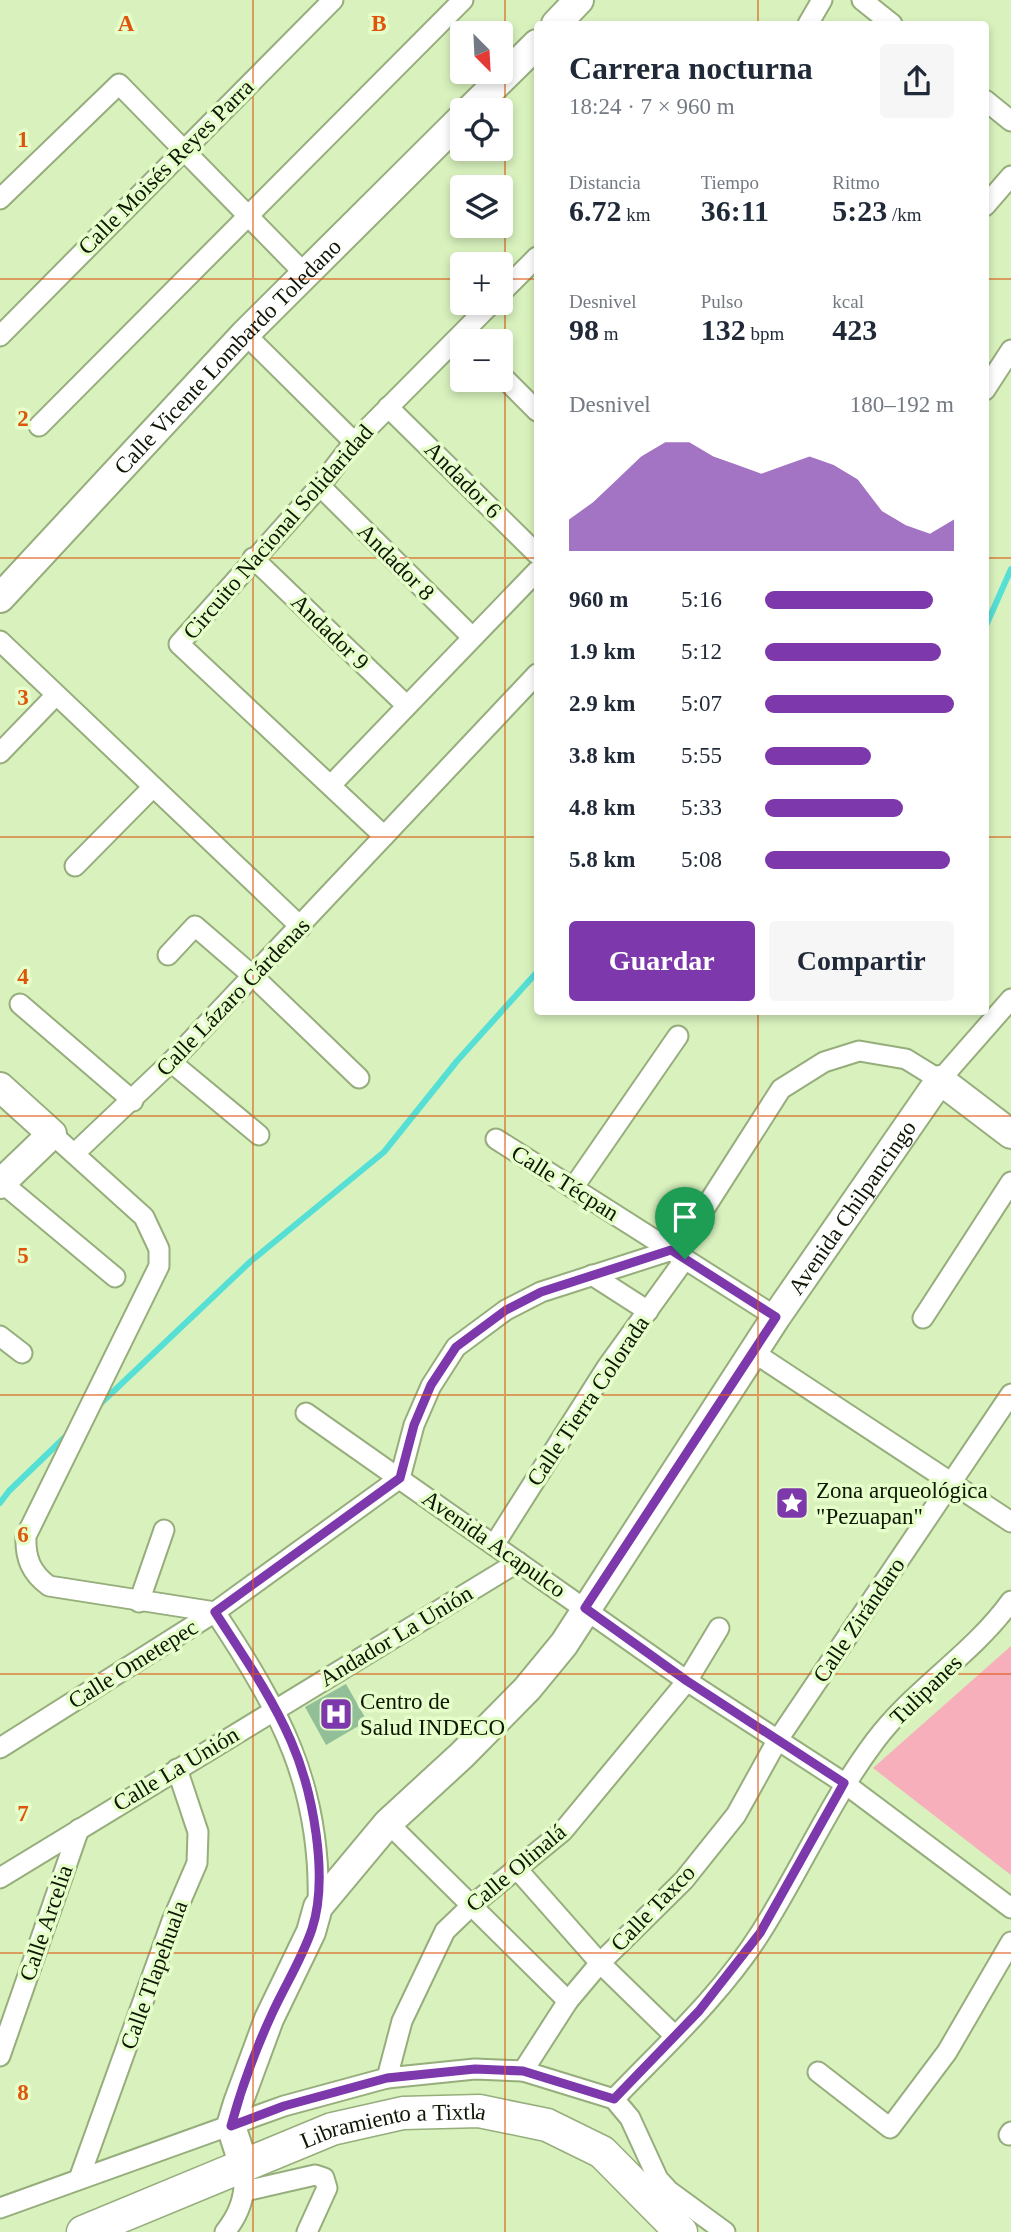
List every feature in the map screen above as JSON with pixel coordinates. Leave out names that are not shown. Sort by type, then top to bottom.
[{"type":"main road","name":"Libramiento a Tixtla","points":[[83,2232],[244,2178],[332,2129],[403,2113],[479,2111],[547,2125],[602,2152],[650,2184],[681,2232]]},
{"type":"street","name":"Calle Moisés Reyes Parra","points":[[0,336],[333,0]]},
{"type":"street","points":[[39,426],[463,0]]},
{"type":"street","points":[[559,21],[579,0]]},
{"type":"street","points":[[810,21],[822,0]]},
{"type":"street","points":[[862,0],[888,21]]},
{"type":"street","points":[[482,98],[534,47]]},
{"type":"street","points":[[0,199],[119,84],[181,151],[305,274]]},
{"type":"street","points":[[989,103],[1011,121]]},
{"type":"street","name":"Calle Vicente Lombardo Toledano","points":[[0,598],[245,334],[450,130]]},
{"type":"street","points":[[989,201],[1011,176]]},
{"type":"street","points":[[513,282],[534,264]]},
{"type":"street","name":"Circuito Nacional Solidaridad","points":[[471,329],[482,315]]},
{"type":"street","points":[[245,334],[355,442]]},
{"type":"street","points":[[989,384],[1011,350]]},
{"type":"street","name":"Circuito Nacional Solidaridad","points":[[384,836],[332,784],[179,644],[320,486],[355,442],[388,407],[450,351]]},
{"type":"street","points":[[513,386],[534,408]]},
{"type":"street","name":"Andador 6","points":[[388,407],[534,551]]},
{"type":"street","name":"Andador 8","points":[[320,486],[472,638]]},
{"type":"street","name":"Andador 9","points":[[253,558],[406,705]]},
{"type":"street","points":[[332,784],[534,574]]},
{"type":"street","points":[[0,641],[301,927]]},
{"type":"street","name":"Calle Lázaro Cárdenas","points":[[75,1153],[134,1101],[534,677]]},
{"type":"street","points":[[0,753],[55,695]]},
{"type":"street","points":[[75,866],[152,788]]},
{"type":"street","points":[[168,955],[195,926],[253,976],[359,1078]]},
{"type":"street","points":[[1011,999],[940,1080],[1011,1134]]},
{"type":"street","points":[[20,1004],[134,1101]]},
{"type":"street","points":[[995,1018],[1011,1030]]},
{"type":"street","points":[[573,1188],[678,1036]]},
{"type":"street","name":"Calle Tierra Colorada","points":[[494,1545],[607,1367],[648,1311],[689,1233],[781,1089],[824,1062],[859,1051],[905,1059],[940,1080]]},
{"type":"street","points":[[171,1062],[259,1135]]},
{"type":"street","name":"Avenida Chilpancingo","points":[[231,2126],[269,2019],[311,1932],[318,1907],[388,1823],[462,1755],[527,1689],[564,1644],[776,1317],[940,1080]]},
{"type":"street","points":[[0,1087],[144,1217],[159,1249],[159,1266],[154,1279],[26,1536],[25,1551],[30,1566],[38,1578],[49,1586],[215,1612],[258,1678],[292,1742],[309,1802],[320,1860],[318,1907]]},
{"type":"street","points":[[52,1134],[0,1183],[115,1278]]},
{"type":"street","name":"Calle Técpan","points":[[496,1139],[776,1317]]},
{"type":"street","points":[[923,1318],[1011,1182]]},
{"type":"street","points":[[400,1478],[414,1425],[431,1385],[456,1347],[506,1310],[541,1292],[592,1275],[678,1254]]},
{"type":"street","points":[[592,1275],[648,1311]]},
{"type":"street","points":[[0,1336],[22,1353]]},
{"type":"street","points":[[753,1352],[1011,1522]]},
{"type":"street","name":"Calle Zirándaro","points":[[777,1741],[1011,1394]]},
{"type":"street","name":"Avenida Acapulco","points":[[306,1413],[687,1681],[844,1783],[1011,1908]]},
{"type":"street","name":"Calle Ometepec","points":[[0,1748],[215,1612],[400,1478]]},
{"type":"street","points":[[139,1602],[164,1530]]},
{"type":"street","name":"Andador La Unión","points":[[274,1710],[518,1562]]},
{"type":"street","name":"Tulipanes","points":[[614,2099],[699,2011],[760,1933],[844,1783],[882,1733],[993,1626],[1011,1601]]},
{"type":"street","name":"Calle Olinalá","points":[[387,2078],[402,2021],[445,1931],[471,1906],[563,1831],[687,1681],[719,1628]]},
{"type":"street","name":"Calle La Unión","points":[[0,1878],[274,1710]]},
{"type":"street","name":"Calle Taxco","points":[[523,2071],[568,2001],[600,1964],[684,1880],[736,1815],[777,1741]]},
{"type":"street","name":"Calle Tlapehuala","points":[[79,2179],[172,1921],[197,1863],[198,1832],[177,1769]]},
{"type":"street","points":[[388,1823],[568,2001]]},
{"type":"street","name":"Calle Arcelia","points":[[0,2056],[79,1829]]},
{"type":"street","points":[[517,1869],[600,1964],[675,2036]]},
{"type":"street","points":[[818,2073],[890,2128],[947,2052],[1011,1942]]},
{"type":"street","points":[[0,2208],[284,2106],[387,2078],[475,2069],[523,2071],[614,2099],[630,2118],[650,2184],[669,2191],[726,2232]]},
{"type":"street","points":[[225,2232],[234,2220],[244,2178],[231,2126]]},
{"type":"street","points":[[244,2178],[315,2175],[324,2178],[327,2189],[307,2232]]},
{"type":"shaded area","points":[[1011,1646],[1011,1875],[873,1768]]},
{"type":"building","name":"Centro de Salud INDECO","points":[[346,1684],[367,1721],[326,1745],[305,1707]]},
{"type":"waterway","points":[[989,619],[1011,569]]},
{"type":"waterway","points":[[98,1406],[251,1261],[384,1152],[457,1061],[534,975]]},
{"type":"waterway","points":[[0,1503],[67,1435]]},
{"type":"place","name":"Zona arqueológica \"Pezuapan\"","points":[[792,1503]]},
{"type":"place","name":"Centro de Salud INDECO","points":[[336,1714]]},
{"type":"route","points":[[671,1250],[685,1259],[776,1317],[585,1608],[687,1681],[844,1783],[760,1933],[699,2011],[614,2099],[523,2071],[475,2069],[387,2078],[284,2106],[231,2126],[269,2019],[311,1932],[318,1907],[320,1860],[309,1802],[292,1742],[258,1678],[215,1612],[400,1478],[414,1425],[431,1385],[456,1347],[506,1310],[541,1292],[671,1250]]}]
